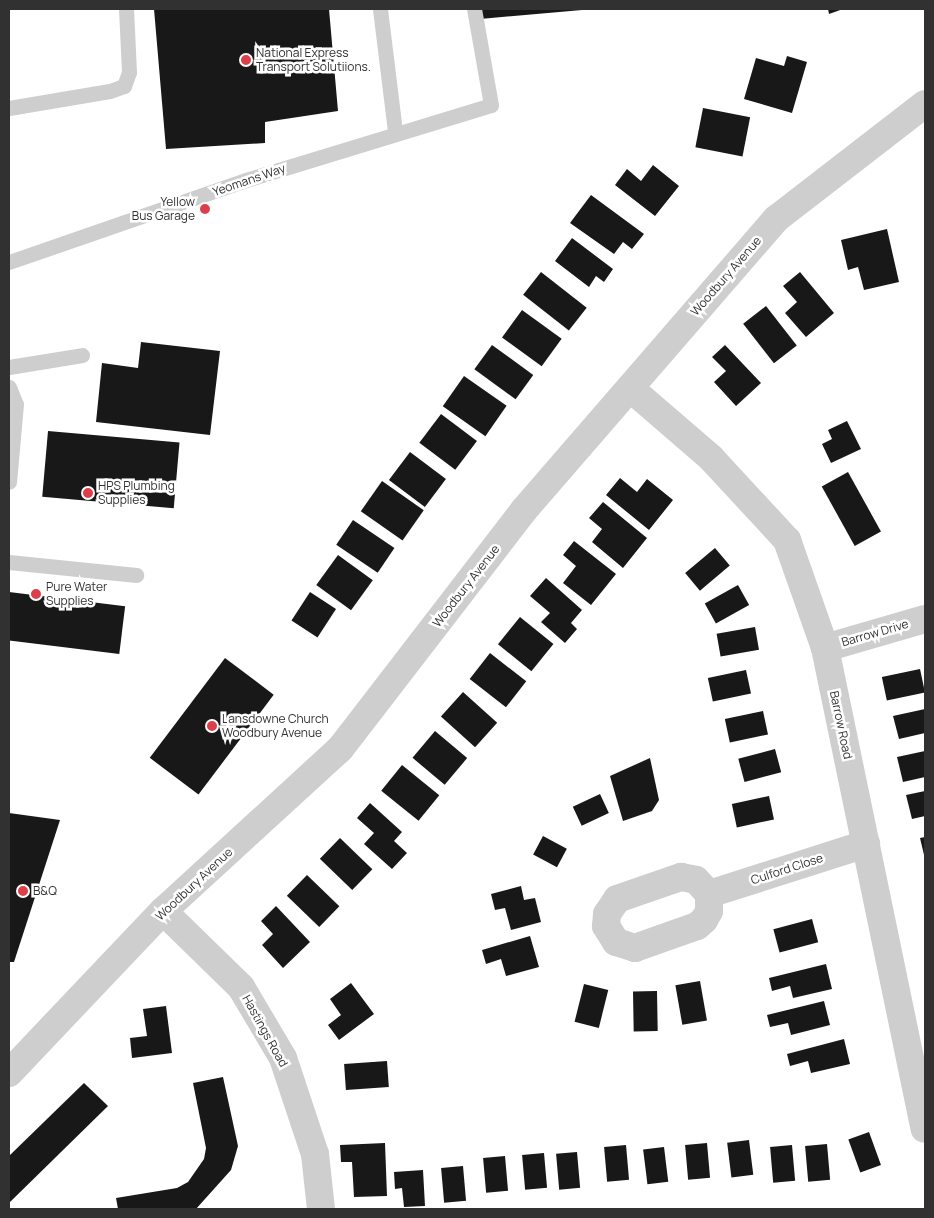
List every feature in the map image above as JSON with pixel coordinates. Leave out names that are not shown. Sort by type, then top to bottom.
[{"type":"street","name":"Woodbury Avenue","points":[[9,1073],[163,911],[340,749],[524,510],[776,219],[925,104]]},
{"type":"street","name":"Barrow Road","points":[[630,388],[711,458],[786,540],[825,648],[925,1129]]},
{"type":"street","name":"Barrow Drive","points":[[825,648],[925,619]]},
{"type":"street","name":"Culford Close","points":[[709,894],[866,844]]},
{"type":"street","name":"Hastings Road","points":[[163,911],[241,987],[283,1058],[315,1154],[322,1209]]},
{"type":"lane","points":[[9,108],[110,92],[124,86],[129,72],[126,9]]},
{"type":"lane","points":[[380,9],[395,132]]},
{"type":"lane","name":"Yeomans Way","points":[[9,262],[395,132],[491,104],[474,9]]},
{"type":"lane","points":[[9,367],[82,355]]},
{"type":"lane","points":[[9,387],[16,404],[9,482]]},
{"type":"lane","points":[[9,562],[136,575]]},
{"type":"building","name":"National Express Transport Solutiions.","points":[[154,9],[329,9],[338,111],[265,122],[265,143],[166,149]]},
{"type":"building","points":[[479,9],[582,9],[582,10],[480,19]]},
{"type":"building","points":[[828,9],[843,9],[829,14]]},
{"type":"building","points":[[787,56],[807,62],[792,113],[744,99],[756,58],[784,66]]},
{"type":"building","points":[[703,108],[750,117],[742,156],[695,147]]},
{"type":"building","points":[[653,165],[679,186],[655,216],[615,185],[627,169],[641,181]]},
{"type":"building","points":[[591,195],[644,234],[632,249],[623,242],[614,254],[570,223]]},
{"type":"building","points":[[887,229],[899,282],[864,290],[858,267],[848,270],[841,240]]},
{"type":"building","points":[[572,238],[613,269],[604,282],[596,276],[589,287],[555,261]]},
{"type":"building","points":[[541,272],[587,308],[569,331],[523,295]]},
{"type":"building","points":[[800,272],[834,313],[806,337],[785,313],[797,302],[783,286]]},
{"type":"building","points":[[766,306],[797,345],[774,363],[743,324]]},
{"type":"building","points":[[522,310],[562,339],[542,366],[502,338]]},
{"type":"building","points":[[141,342],[220,351],[210,435],[96,422],[102,363],[138,368]]},
{"type":"building","points":[[492,345],[533,375],[516,399],[474,369]]},
{"type":"building","points":[[725,345],[761,383],[736,406],[714,382],[726,371],[712,357]]},
{"type":"building","points":[[464,376],[507,406],[485,436],[443,406]]},
{"type":"building","points":[[441,414],[477,441],[455,470],[419,443]]},
{"type":"building","points":[[847,421],[861,449],[831,463],[822,444],[832,439],[828,430]]},
{"type":"building","points":[[48,431],[179,443],[174,508],[42,497]]},
{"type":"building","points":[[410,452],[446,479],[425,507],[389,480]]},
{"type":"building","points":[[848,472],[881,531],[855,546],[822,487]]},
{"type":"building","points":[[620,478],[637,492],[647,479],[673,500],[649,530],[606,495]]},
{"type":"building","points":[[382,481],[424,510],[403,541],[361,511]]},
{"type":"building","points":[[603,502],[647,538],[623,568],[592,542],[602,529],[589,518]]},
{"type":"building","points":[[353,520],[394,548],[378,573],[336,545]]},
{"type":"building","points":[[574,541],[616,574],[591,605],[563,583],[576,566],[563,555]]},
{"type":"building","points":[[715,548],[730,566],[700,591],[685,573]]},
{"type":"building","points":[[338,555],[373,580],[351,610],[316,585]]},
{"type":"building","points":[[546,578],[582,610],[571,623],[577,629],[565,643],[541,622],[550,613],[530,596]]},
{"type":"building","points":[[738,585],[749,605],[716,624],[705,603]]},
{"type":"building","points":[[9,592],[125,606],[119,654],[9,640]]},
{"type":"building","points":[[310,592],[336,609],[317,637],[291,621]]},
{"type":"building","points":[[520,617],[553,644],[531,671],[498,644]]},
{"type":"building","points":[[755,627],[759,650],[721,656],[717,634]]},
{"type":"building","points":[[490,653],[526,681],[506,707],[470,679]]},
{"type":"building","name":"Lansdowne Church Woodbury Avenue","points":[[225,658],[274,695],[198,795],[150,758]]},
{"type":"building","points":[[920,669],[925,692],[887,701],[882,677]]},
{"type":"building","points":[[746,670],[751,693],[713,702],[708,678]]},
{"type":"building","points":[[463,692],[497,723],[475,747],[441,717]]},
{"type":"building","points":[[925,709],[925,733],[899,739],[893,716]]},
{"type":"building","points":[[763,711],[768,734],[730,743],[725,719]]},
{"type":"building","points":[[435,731],[467,758],[445,785],[413,758]]},
{"type":"building","points":[[775,749],[781,772],[745,782],[738,759]]},
{"type":"building","points":[[925,751],[925,777],[903,782],[897,757]]},
{"type":"building","points":[[650,758],[659,800],[652,811],[623,821],[610,776]]},
{"type":"building","points":[[402,765],[439,795],[419,821],[381,791]]},
{"type":"building","points":[[925,791],[925,816],[912,819],[906,795]]},
{"type":"building","points":[[600,794],[609,813],[582,826],[573,807]]},
{"type":"building","points":[[769,796],[774,819],[737,827],[732,804]]},
{"type":"building","points":[[370,803],[402,832],[394,841],[407,853],[392,869],[364,844],[374,833],[357,818]]},
{"type":"building","name":"B&Q","points":[[9,813],[60,820],[14,962],[9,962]]},
{"type":"building","points":[[543,836],[567,849],[557,867],[533,855]]},
{"type":"building","points":[[925,837],[925,859],[920,838]]},
{"type":"building","points":[[340,838],[372,869],[352,890],[320,859]]},
{"type":"building","points":[[307,875],[339,906],[319,927],[287,896]]},
{"type":"building","points":[[521,886],[524,900],[535,898],[541,922],[511,930],[505,908],[495,910],[491,894]]},
{"type":"building","points":[[276,906],[310,942],[283,968],[262,945],[273,934],[261,921]]},
{"type":"building","points":[[812,919],[818,942],[780,953],[773,929]]},
{"type":"building","points":[[530,936],[539,967],[506,976],[501,959],[486,964],[482,950]]},
{"type":"building","points":[[826,964],[832,989],[793,998],[790,986],[772,991],[769,978]]},
{"type":"building","points":[[700,981],[707,1020],[682,1025],[675,985]]},
{"type":"building","points":[[351,983],[374,1014],[339,1040],[328,1025],[341,1015],[330,999]]},
{"type":"building","points":[[584,984],[608,990],[599,1028],[575,1022]]},
{"type":"building","points":[[633,991],[657,991],[658,1031],[634,1031]]},
{"type":"building","points":[[824,1001],[830,1025],[791,1035],[788,1023],[770,1027],[767,1015]]},
{"type":"building","points":[[166,1006],[172,1053],[132,1058],[130,1038],[147,1036],[143,1009]]},
{"type":"building","points":[[844,1039],[850,1064],[811,1073],[808,1061],[790,1066],[787,1054]]},
{"type":"building","points":[[387,1061],[389,1087],[346,1090],[344,1064]]},
{"type":"building","points":[[223,1077],[238,1146],[231,1170],[196,1209],[118,1209],[116,1198],[177,1188],[188,1182],[204,1159],[206,1148],[193,1083]]},
{"type":"building","points":[[84,1083],[108,1106],[9,1203],[9,1156]]},
{"type":"building","points":[[869,1132],[881,1165],[860,1172],[848,1140]]},
{"type":"building","points":[[749,1140],[753,1175],[731,1177],[727,1143]]},
{"type":"building","points":[[385,1143],[387,1196],[354,1197],[352,1162],[341,1162],[340,1145]]},
{"type":"building","points":[[707,1143],[710,1178],[688,1180],[685,1145]]},
{"type":"building","points":[[827,1144],[830,1180],[808,1182],[805,1146]]},
{"type":"building","points":[[626,1145],[629,1180],[607,1182],[604,1147]]},
{"type":"building","points":[[792,1145],[795,1181],[773,1183],[770,1147]]},
{"type":"building","points":[[664,1147],[668,1182],[647,1184],[643,1150]]},
{"type":"building","points":[[577,1152],[580,1188],[559,1190],[556,1154]]},
{"type":"building","points":[[544,1153],[547,1188],[525,1190],[522,1155]]},
{"type":"building","points":[[505,1156],[508,1191],[486,1193],[483,1158]]},
{"type":"building","points":[[463,1166],[466,1201],[444,1203],[441,1168]]},
{"type":"building","points":[[423,1170],[425,1206],[404,1207],[402,1188],[395,1189],[394,1172]]},
{"type":"place","name":"National Express Transport Solutiions.","points":[[246,60]]},
{"type":"place","name":"Yellow Bus Garage","points":[[205,209]]},
{"type":"place","name":"HPS Plumbing Supplies","points":[[88,493]]},
{"type":"place","name":"Pure Water Supplies","points":[[36,594]]},
{"type":"place","name":"Lansdowne Church Woodbury Avenue","points":[[212,726]]},
{"type":"place","name":"B&Q","points":[[23,891]]}]
